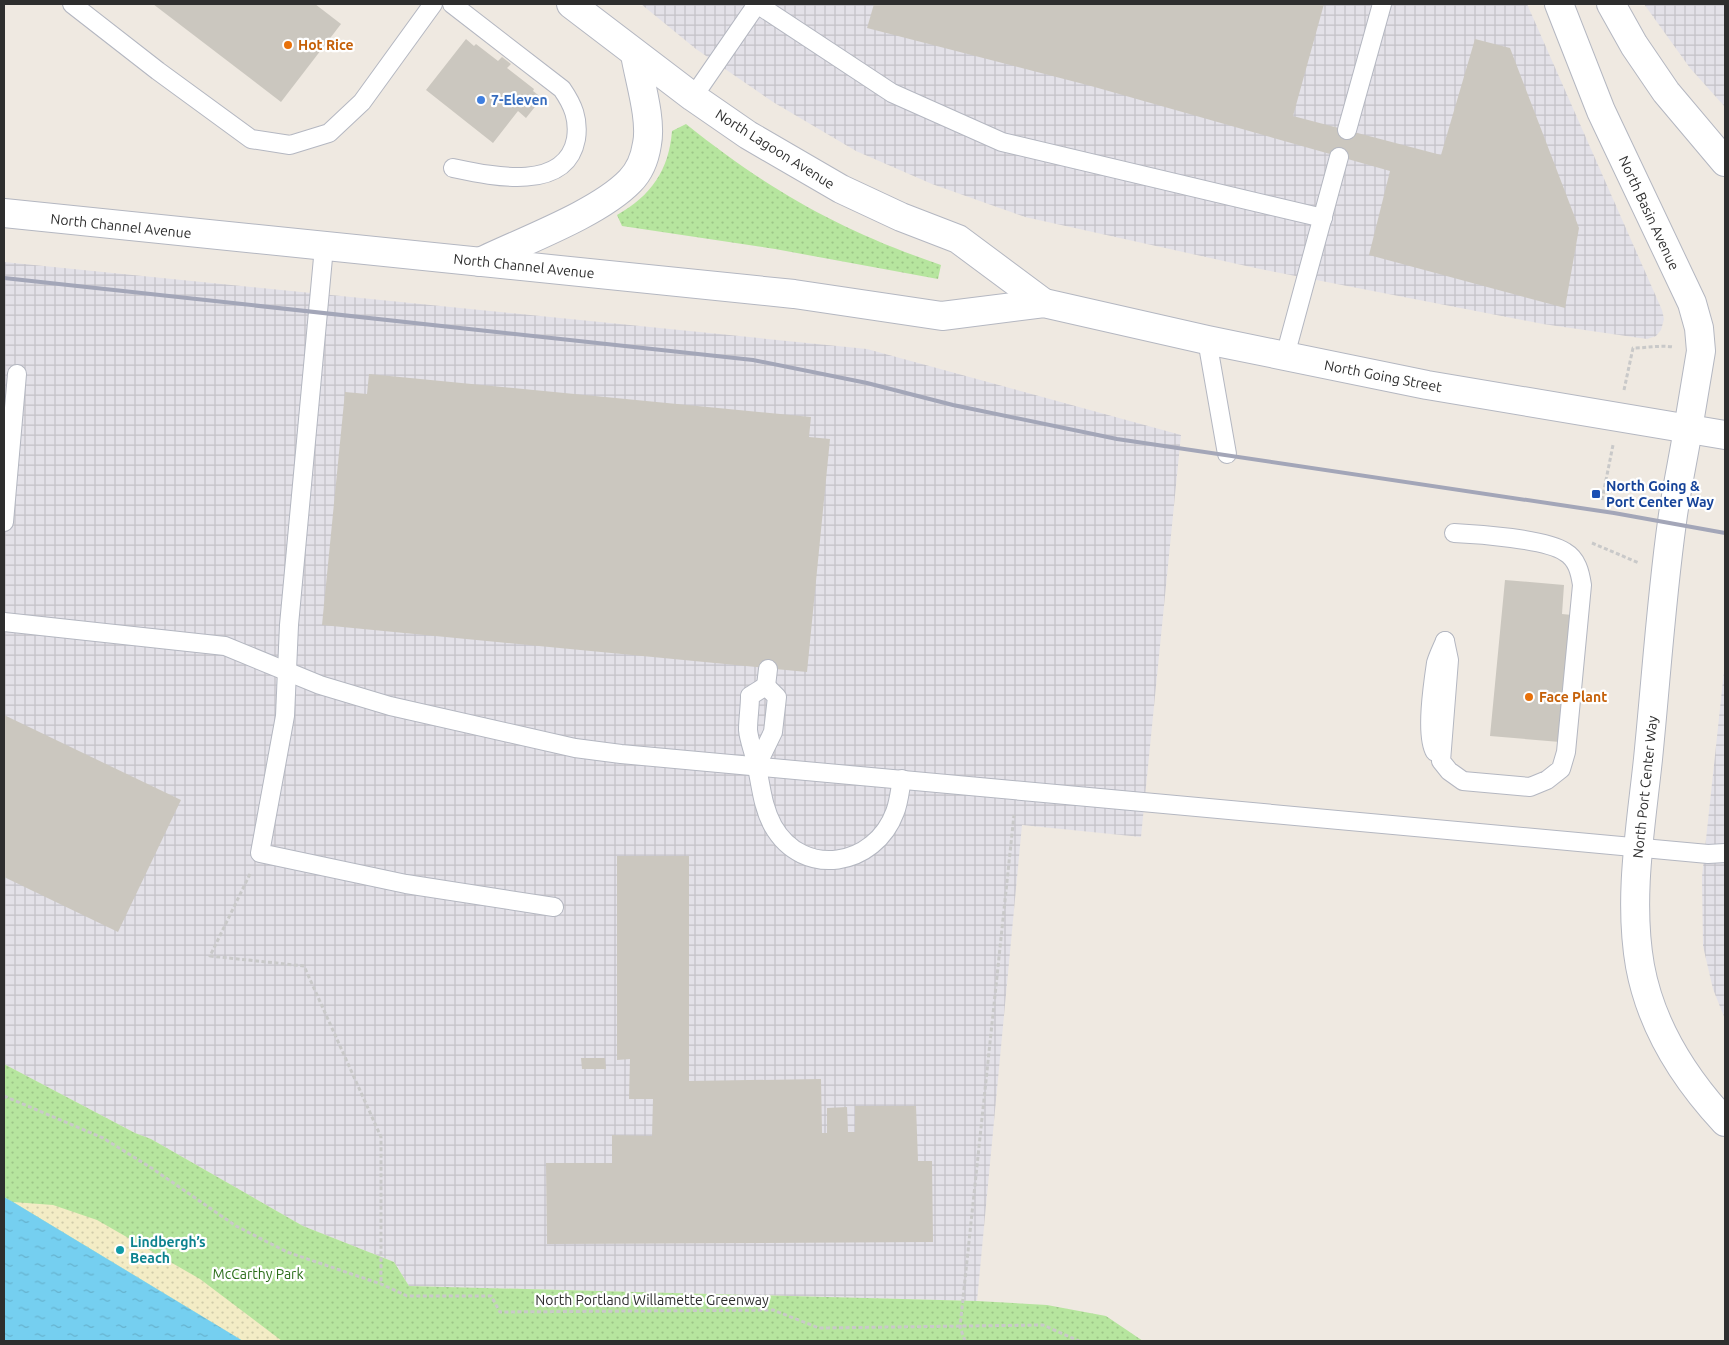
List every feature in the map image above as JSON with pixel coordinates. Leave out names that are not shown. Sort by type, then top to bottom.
[{"type":"main road","name":"North Lagoon Avenue","points":[[571,4],[693,97],[748,135],[824,180],[901,217],[958,239],[1044,303]]},
{"type":"main road","name":"North Basin Avenue","points":[[1559,4],[1602,111],[1692,303],[1699,328],[1701,351],[1688,429]]},
{"type":"main road","points":[[1611,4],[1634,45],[1666,92],[1725,162]]},
{"type":"main road","points":[[480,262],[589,210],[613,196],[631,180],[643,162],[648,142],[647,123],[635,54]]},
{"type":"main road","name":"North Channel Avenue","points":[[4,213],[794,294],[942,316],[1044,303]]},
{"type":"main road","name":"North Going Street","points":[[1044,303],[1207,340],[1436,387],[1725,435]]},
{"type":"main road","name":"North Port Center Way","points":[[1688,429],[1672,523],[1639,847],[1636,897],[1637,935],[1640,965],[1648,995],[1673,1054],[1688,1078],[1725,1122]]},
{"type":"lane","points":[[72,4],[251,139],[290,145],[330,133],[362,102],[433,4]]},
{"type":"lane","points":[[452,4],[562,89],[574,107],[577,130],[574,148],[570,154],[562,165],[547,174],[520,177],[484,174],[453,168]]},
{"type":"lane","points":[[693,97],[757,4],[892,93],[1002,142],[1322,218]]},
{"type":"lane","points":[[1347,130],[1382,4]]},
{"type":"lane","points":[[1284,356],[1339,157]]},
{"type":"lane","points":[[324,247],[289,624],[286,716],[260,853],[406,884],[554,907]]},
{"type":"lane","points":[[1207,340],[1227,454]]},
{"type":"lane","points":[[4,522],[17,374]]},
{"type":"lane","points":[[1445,641],[1449,660],[1441,761],[1449,771],[1463,780],[1530,786],[1547,780],[1561,769],[1566,752],[1582,585],[1580,572],[1575,561],[1566,552],[1554,546],[1484,534],[1454,533]]},
{"type":"lane","points":[[4,622],[226,646],[320,685],[390,706],[575,748],[621,754],[902,778],[1708,854],[1725,853]]},
{"type":"lane","points":[[757,765],[774,732],[777,697],[767,677],[750,696],[748,731],[757,765],[760,790],[773,826],[790,847],[816,859],[842,861],[869,849],[884,831],[895,812],[902,778]]},
{"type":"path","points":[[965,1341],[960,1327],[1017,790]]},
{"type":"path","points":[[260,853],[210,956],[304,966],[381,1137],[381,1284]]},
{"type":"path","name":"North Portland Willamette Greenway","points":[[4,1096],[103,1138],[153,1169],[236,1226],[287,1252],[381,1284],[407,1296],[492,1296],[500,1312],[774,1310],[819,1328],[1043,1325],[1079,1341]]},
{"type":"shaded area","points":[[641,4],[1527,4],[1662,310],[1664,319],[1661,330],[1656,336],[1647,339],[1543,324],[1260,269],[1025,217],[932,184],[856,151],[773,102],[696,49]]},
{"type":"shaded area","points":[[1644,4],[1725,4],[1725,107],[1690,68]]},
{"type":"shaded area","points":[[4,262],[867,349],[1181,435],[1141,837],[1022,825],[977,1301],[409,1286],[394,1262],[303,1226],[151,1139],[135,1133],[4,1064]]},
{"type":"shaded area","points":[[1725,662],[1725,1019],[1713,989],[1703,946],[1702,877]]},
{"type":"green space","points":[[686,124],[747,169],[807,206],[870,238],[941,265],[938,279],[775,249],[622,226],[617,215],[629,208],[649,190],[662,170],[667,158],[672,131]]},
{"type":"green space","name":"McCarthy Park","points":[[4,1064],[135,1133],[151,1139],[303,1226],[394,1262],[409,1286],[977,1301],[1047,1305],[1106,1316],[1143,1341],[243,1341],[4,1197]]},
{"type":"sand","name":"Lindbergh’s Beach","points":[[13,1202],[53,1205],[97,1220],[200,1279],[282,1341],[243,1341]]},
{"type":"water","points":[[4,1197],[13,1202],[243,1341],[4,1341]]},
{"type":"building","points":[[153,4],[315,4],[341,24],[281,102]]},
{"type":"building","points":[[874,4],[1324,4],[1293,116],[1441,155],[1475,39],[1510,48],[1579,228],[1565,308],[1369,255],[1390,171],[1091,86],[867,28]]},
{"type":"building","points":[[466,39],[474,46],[476,44],[498,61],[502,57],[511,64],[507,68],[534,89],[533,91],[542,98],[526,118],[518,111],[493,143],[426,90]]},
{"type":"building","points":[[369,374],[811,417],[809,437],[830,439],[807,672],[322,625],[345,392],[367,394]]},
{"type":"building","name":"Face Plant","points":[[1505,580],[1564,585],[1562,614],[1572,615],[1560,742],[1490,736]]},
{"type":"building","points":[[4,715],[181,800],[118,932],[4,877]]},
{"type":"building","points":[[617,856],[689,856],[689,1081],[821,1079],[822,1133],[827,1133],[827,1108],[847,1107],[848,1132],[855,1132],[855,1106],[916,1106],[918,1161],[932,1161],[933,1242],[547,1244],[546,1163],[612,1163],[612,1135],[652,1136],[653,1099],[629,1099],[630,1059],[617,1060]]},
{"type":"building","points":[[581,1058],[605,1058],[606,1069],[582,1069]]},
{"type":"railway","points":[[4,278],[753,360],[867,383],[953,405],[1117,439],[1614,513],[1725,533]]},
{"type":"place","name":"Hot Rice","points":[[288,45]]},
{"type":"place","name":"7-Eleven","points":[[481,100]]},
{"type":"place","name":"North Going & Port Center Way","points":[[1596,494]]},
{"type":"place","name":"Face Plant","points":[[1529,697]]},
{"type":"place","name":"Lindbergh’s Beach","points":[[120,1250]]}]
